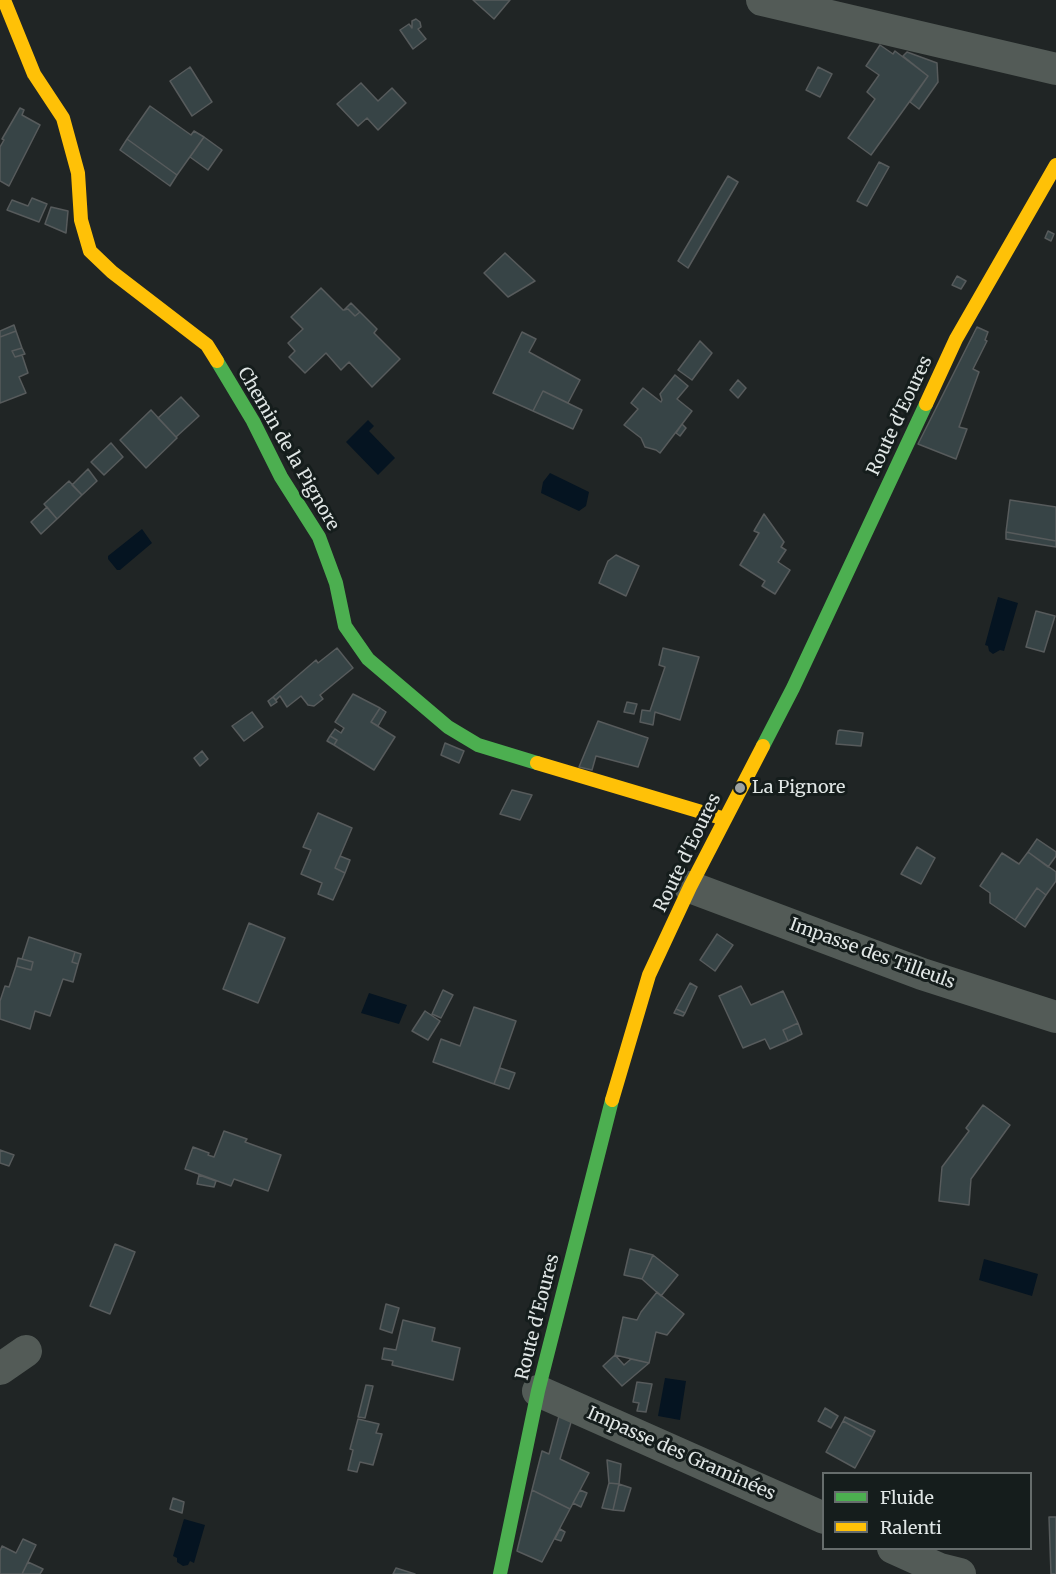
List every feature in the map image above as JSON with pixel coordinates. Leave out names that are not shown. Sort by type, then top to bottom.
[{"type":"street","name":"Chemin de la Pignore","points":[[4,0],[34,74],[63,118],[78,173],[81,220],[90,251],[112,272],[207,345],[253,421],[281,477],[319,537],[336,583],[345,626],[368,659],[448,727],[478,745],[725,819]]},
{"type":"street","points":[[762,0],[1056,69]]},
{"type":"street","name":"Route d'Eoures","points":[[500,1574],[538,1391],[617,1082],[650,975],[690,887],[793,688],[956,339],[1056,165]]},
{"type":"street","name":"Impasse des Tilleuls","points":[[690,887],[922,974],[1056,1017]]},
{"type":"street","points":[[0,1368],[26,1351]]},
{"type":"street","name":"Impasse des Graminées","points":[[538,1391],[822,1517]]},
{"type":"street","points":[[897,1550],[940,1569],[960,1574]]},
{"type":"water","points":[[368,420],[374,426],[369,431],[395,458],[378,475],[346,442]]},
{"type":"water","points":[[550,473],[589,492],[586,506],[579,511],[541,493],[543,482]]},
{"type":"water","points":[[142,529],[152,543],[120,570],[117,570],[108,556]]},
{"type":"water","points":[[998,597],[1018,603],[1004,651],[1000,650],[993,654],[985,645]]},
{"type":"water","points":[[369,993],[407,1005],[399,1024],[361,1013]]},
{"type":"water","points":[[984,1259],[1038,1274],[1032,1296],[979,1280]]},
{"type":"water","points":[[665,1378],[686,1381],[680,1420],[658,1416]]},
{"type":"water","points":[[184,1519],[205,1525],[194,1563],[190,1561],[188,1565],[183,1566],[173,1556]]},
{"type":"building","points":[[473,0],[510,0],[494,19]]},
{"type":"building","points":[[416,19],[420,22],[421,27],[418,29],[426,39],[413,49],[400,30],[409,24],[412,28],[412,21]]},
{"type":"building","points":[[880,45],[893,54],[895,51],[928,76],[871,155],[848,138],[875,99],[867,92],[879,75],[866,66]]},
{"type":"building","points":[[907,52],[937,63],[938,82],[919,109],[910,102],[928,76],[903,56]]},
{"type":"building","points":[[190,67],[212,102],[192,116],[170,81]]},
{"type":"building","points":[[818,67],[832,74],[820,97],[806,90]]},
{"type":"building","points":[[361,83],[378,101],[392,88],[406,103],[378,130],[367,118],[358,126],[337,104]]},
{"type":"building","points":[[150,106],[191,135],[194,131],[204,137],[177,175],[127,139]]},
{"type":"building","points":[[20,108],[24,110],[22,115],[40,125],[9,186],[0,181],[0,147],[4,140],[2,139]]},
{"type":"building","points":[[204,137],[222,150],[208,170],[190,157]]},
{"type":"building","points":[[127,139],[177,175],[170,186],[120,150]]},
{"type":"building","points":[[879,162],[889,167],[867,206],[857,201]]},
{"type":"building","points":[[728,176],[738,182],[688,268],[678,261]]},
{"type":"building","points":[[32,198],[47,204],[39,222],[7,210],[12,200],[28,206]]},
{"type":"building","points":[[51,207],[68,211],[66,233],[45,224]]},
{"type":"building","points":[[1048,231],[1054,234],[1051,241],[1045,238]]},
{"type":"building","points":[[505,253],[535,281],[508,297],[484,273]]},
{"type":"building","points":[[957,276],[966,281],[961,289],[952,285]]},
{"type":"building","points":[[321,288],[343,310],[348,309],[355,316],[360,312],[377,329],[374,333],[400,359],[372,387],[349,362],[341,370],[326,353],[305,373],[289,357],[295,351],[288,343],[303,329],[291,317]]},
{"type":"building","points":[[351,303],[360,312],[355,316],[348,309],[344,310]]},
{"type":"building","points":[[14,325],[16,331],[0,337],[0,331]]},
{"type":"building","points":[[977,327],[988,332],[985,340],[987,341],[973,369],[979,372],[959,427],[967,429],[956,459],[918,444]]},
{"type":"building","points":[[16,331],[22,348],[12,351],[15,357],[22,355],[28,373],[19,377],[26,393],[0,403],[0,337]]},
{"type":"building","points":[[522,332],[536,339],[529,352],[580,380],[568,403],[543,391],[533,411],[493,393]]},
{"type":"building","points":[[700,341],[712,353],[692,380],[678,370]]},
{"type":"building","points":[[22,348],[25,354],[15,357],[12,351]]},
{"type":"building","points":[[675,375],[688,386],[677,399],[692,411],[660,453],[645,447],[641,438],[624,425],[638,409],[631,403],[643,388],[661,402],[660,394]]},
{"type":"building","points":[[738,380],[746,388],[738,398],[730,390]]},
{"type":"building","points":[[543,391],[582,410],[573,429],[533,411]]},
{"type":"building","points":[[181,397],[199,416],[176,437],[158,418]]},
{"type":"building","points":[[151,410],[177,438],[146,468],[120,440]]},
{"type":"building","points":[[682,424],[686,428],[680,436],[676,433]]},
{"type":"building","points":[[111,443],[123,457],[104,475],[91,462]]},
{"type":"building","points":[[88,469],[97,481],[82,495],[72,485]]},
{"type":"building","points":[[69,481],[82,495],[57,519],[44,504]]},
{"type":"building","points":[[1010,500],[1056,507],[1056,541],[1006,532]]},
{"type":"building","points":[[47,507],[57,519],[41,534],[31,522]]},
{"type":"building","points":[[764,514],[784,542],[781,547],[786,550],[778,562],[790,570],[775,594],[762,586],[765,581],[740,565],[759,533],[754,531]]},
{"type":"building","points":[[1006,532],[1056,541],[1056,547],[1006,539]]},
{"type":"building","points":[[616,555],[639,566],[626,596],[599,583],[608,561]]},
{"type":"building","points":[[1036,611],[1055,616],[1044,652],[1026,647]]},
{"type":"building","points":[[337,648],[353,668],[320,695],[323,699],[314,706],[308,705],[301,696],[287,707],[280,696],[276,700],[273,697],[316,660],[318,663]]},
{"type":"building","points":[[663,648],[699,657],[680,720],[655,712],[653,725],[640,722],[642,710],[650,711],[665,667],[659,665]]},
{"type":"building","points":[[353,694],[380,708],[371,722],[395,737],[374,770],[334,745],[337,740],[330,736],[335,729],[341,733],[344,728],[335,722]]},
{"type":"building","points":[[273,697],[277,702],[271,706],[268,701]]},
{"type":"building","points":[[627,702],[637,704],[634,714],[624,712]]},
{"type":"building","points":[[380,708],[386,712],[378,726],[371,722]]},
{"type":"building","points":[[252,712],[263,727],[244,741],[232,726]]},
{"type":"building","points":[[598,721],[648,738],[638,767],[596,756],[592,770],[579,767]]},
{"type":"building","points":[[840,730],[863,733],[861,746],[836,744]]},
{"type":"building","points":[[330,736],[337,740],[334,745],[327,741]]},
{"type":"building","points":[[445,743],[464,751],[459,763],[441,755]]},
{"type":"building","points":[[202,751],[208,759],[200,766],[194,758]]},
{"type":"building","points":[[512,790],[532,795],[520,820],[500,814]]},
{"type":"building","points":[[318,813],[352,828],[335,868],[345,873],[333,900],[318,894],[322,883],[301,874],[311,850],[303,847]]},
{"type":"building","points":[[1037,839],[1056,852],[1056,856],[1048,867],[1028,852]]},
{"type":"building","points":[[917,847],[935,858],[921,884],[901,874]]},
{"type":"building","points":[[1028,852],[1056,872],[1056,881],[1046,895],[1037,888],[1015,920],[990,903],[990,893],[980,886],[1002,853],[1019,864]]},
{"type":"building","points":[[340,856],[350,860],[345,873],[335,868]]},
{"type":"building","points":[[1037,888],[1046,895],[1025,927],[1015,920]]},
{"type":"building","points":[[249,923],[285,938],[258,1003],[223,989]]},
{"type":"building","points":[[717,934],[733,945],[715,971],[700,960]]},
{"type":"building","points":[[29,937],[75,952],[72,962],[78,964],[73,982],[63,979],[50,1016],[35,1011],[30,1029],[0,1019],[0,1001],[5,986],[9,987],[16,966],[31,970],[33,962],[22,959]]},
{"type":"building","points":[[75,952],[81,954],[78,964],[72,962]]},
{"type":"building","points":[[18,958],[33,962],[31,970],[16,966]]},
{"type":"building","points":[[690,983],[697,987],[685,1013],[676,1009]]},
{"type":"building","points":[[741,986],[751,1005],[783,991],[798,1023],[783,1030],[788,1041],[770,1049],[765,1039],[743,1048],[719,996]]},
{"type":"building","points":[[443,990],[453,995],[441,1018],[432,1014]]},
{"type":"building","points":[[474,1007],[516,1021],[494,1084],[433,1062],[441,1039],[460,1046]]},
{"type":"building","points":[[676,1009],[685,1013],[683,1016],[674,1013]]},
{"type":"building","points":[[425,1011],[440,1021],[428,1040],[412,1031]]},
{"type":"building","points":[[798,1023],[802,1034],[788,1041],[783,1030]]},
{"type":"building","points":[[500,1068],[515,1073],[509,1089],[494,1084]]},
{"type":"building","points":[[983,1105],[1010,1125],[971,1179],[969,1205],[939,1201],[942,1167],[969,1131],[966,1128]]},
{"type":"building","points":[[224,1131],[247,1139],[245,1142],[281,1155],[268,1191],[234,1179],[231,1186],[185,1169],[193,1147],[214,1157]]},
{"type":"building","points":[[0,1150],[14,1155],[9,1166],[0,1163]]},
{"type":"building","points":[[199,1175],[216,1181],[214,1187],[197,1184]]},
{"type":"building","points":[[115,1244],[135,1252],[110,1314],[90,1306]]},
{"type":"building","points":[[630,1249],[653,1255],[642,1279],[624,1275]]},
{"type":"building","points":[[653,1255],[678,1275],[661,1296],[642,1279]]},
{"type":"building","points":[[657,1292],[684,1314],[667,1335],[656,1332],[649,1363],[615,1355],[623,1317],[637,1320]]},
{"type":"building","points":[[386,1304],[399,1308],[392,1333],[380,1329]]},
{"type":"building","points":[[403,1320],[435,1328],[432,1341],[460,1348],[453,1380],[392,1365],[393,1361],[382,1359],[384,1348],[396,1350]]},
{"type":"building","points":[[615,1355],[624,1365],[631,1359],[649,1363],[622,1386],[603,1366]]},
{"type":"building","points":[[637,1382],[652,1384],[646,1412],[637,1411],[639,1403],[633,1402]]},
{"type":"building","points":[[366,1385],[373,1386],[365,1418],[358,1417]]},
{"type":"building","points":[[825,1408],[838,1416],[831,1428],[818,1421]]},
{"type":"building","points":[[559,1416],[572,1419],[560,1459],[589,1473],[570,1509],[532,1490],[542,1451],[549,1454]]},
{"type":"building","points":[[845,1417],[875,1431],[872,1437],[843,1421]]},
{"type":"building","points":[[358,1419],[379,1424],[376,1433],[382,1434],[373,1465],[360,1462],[357,1472],[348,1470],[353,1450],[350,1449]]},
{"type":"building","points":[[843,1421],[872,1437],[855,1468],[826,1452]]},
{"type":"building","points":[[607,1460],[621,1464],[619,1484],[609,1483]]},
{"type":"building","points":[[609,1483],[619,1484],[613,1510],[602,1508]]},
{"type":"building","points":[[619,1484],[631,1488],[624,1511],[613,1510]]},
{"type":"building","points":[[532,1490],[570,1509],[542,1562],[517,1551]]},
{"type":"building","points":[[580,1490],[587,1493],[581,1507],[573,1503]]},
{"type":"building","points":[[173,1498],[184,1502],[182,1513],[170,1509]]},
{"type":"building","points":[[1049,1517],[1056,1517],[1056,1574],[1051,1574]]},
{"type":"building","points":[[560,1529],[565,1532],[561,1541],[555,1539]]},
{"type":"building","points":[[23,1539],[36,1545],[22,1574],[0,1574],[2,1546],[16,1553]]},
{"type":"building","points":[[28,1562],[43,1569],[40,1574],[22,1574]]},
{"type":"building","points":[[396,1568],[415,1574],[393,1574]]},
{"type":"traffic: fast","points":[[217,361],[253,421],[281,477],[319,537],[336,583],[345,626],[368,659],[448,727],[478,745],[537,763]]},
{"type":"traffic: fast","points":[[763,746],[793,688],[926,404]]},
{"type":"traffic: fast","points":[[500,1574],[538,1391],[612,1100]]},
{"type":"traffic: slow","points":[[4,0],[34,74],[63,118],[78,173],[81,220],[90,251],[112,272],[207,345],[217,361]]},
{"type":"traffic: slow","points":[[926,404],[956,339],[1056,165]]},
{"type":"traffic: slow","points":[[612,1100],[649,975],[690,887],[763,746]]},
{"type":"traffic: slow","points":[[537,763],[725,819]]},
{"type":"place","name":"La Pignore","points":[[740,788]]}]
